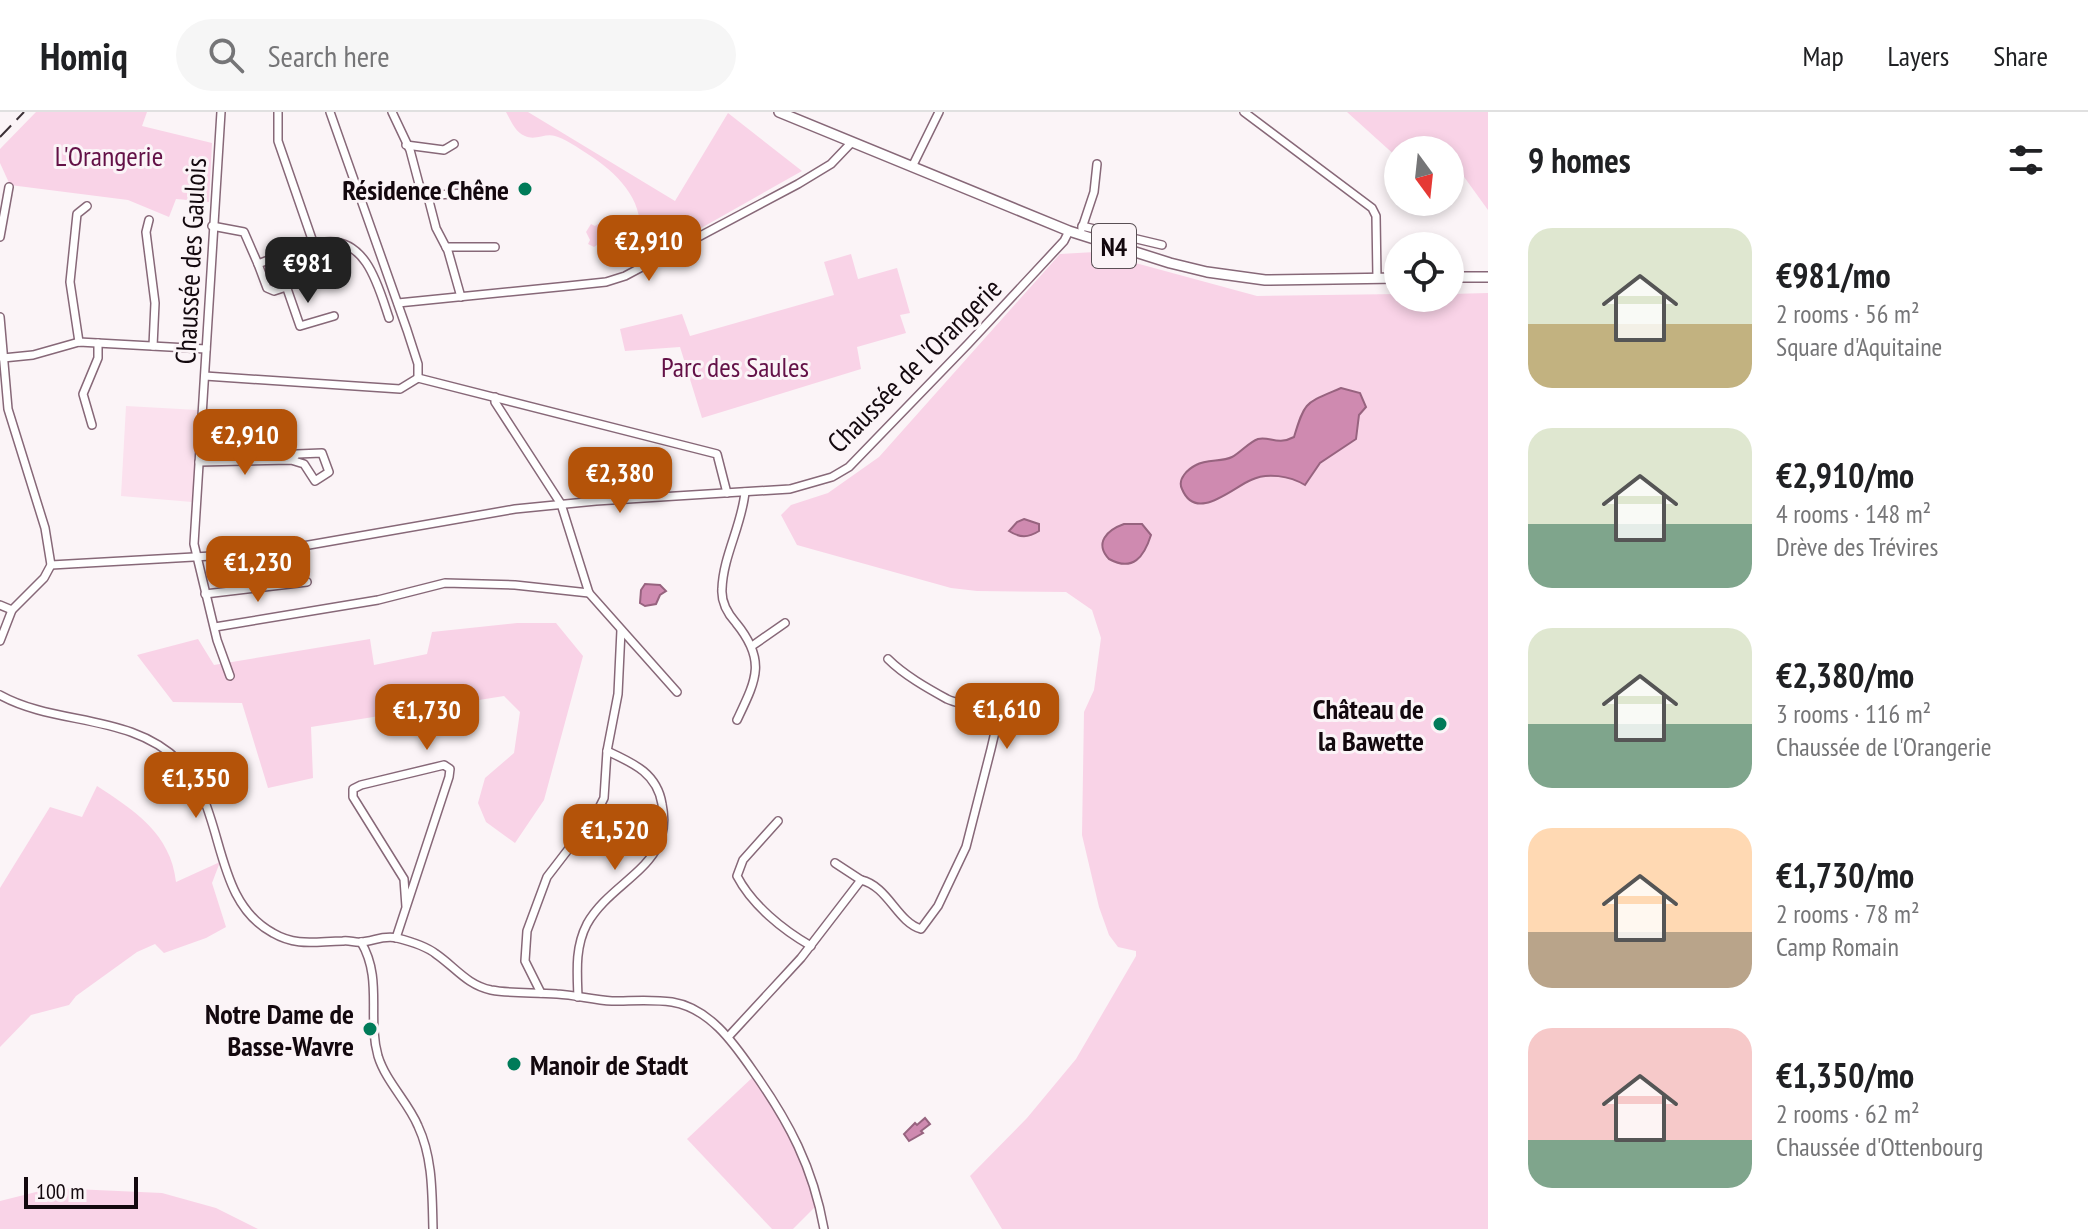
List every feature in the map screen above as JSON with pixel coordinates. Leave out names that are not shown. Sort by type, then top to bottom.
[{"type":"main road","name":"N4","points":[[779,112],[1131,252],[1207,272],[1265,280],[1384,278]]},
{"type":"main road","points":[[1464,277],[1488,277]]},
{"type":"street","name":"Chaussée des Gaulois","points":[[221,112],[194,544],[205,594],[230,676]]},
{"type":"street","points":[[278,112],[278,141],[314,245]]},
{"type":"street","points":[[330,112],[398,303],[418,364],[418,378]]},
{"type":"street","points":[[392,112],[446,247],[461,297]]},
{"type":"street","points":[[912,167],[939,112]]},
{"type":"street","points":[[1244,112],[1372,208],[1376,216],[1377,278]]},
{"type":"street","points":[[398,303],[606,282],[625,276],[798,184],[831,164],[852,142]]},
{"type":"street","points":[[406,145],[444,150],[454,144]]},
{"type":"street","name":"Chaussée de l'Orangerie","points":[[51,565],[293,549],[515,509],[806,486],[832,477],[849,467],[1077,230],[1094,192],[1097,164]]},
{"type":"street","points":[[0,237],[9,187]]},
{"type":"street","points":[[426,196],[463,193]]},
{"type":"street","points":[[79,342],[70,264],[77,214],[87,206]]},
{"type":"street","points":[[149,220],[146,232],[155,303],[153,346]]},
{"type":"street","points":[[212,226],[244,232],[270,290],[286,287]]},
{"type":"street","points":[[1077,230],[1162,245]]},
{"type":"street","points":[[258,264],[327,242],[346,246],[364,259],[389,318]]},
{"type":"street","points":[[446,247],[495,247]]},
{"type":"street","points":[[276,257],[300,326],[334,316]]},
{"type":"street","points":[[376,282],[388,278]]},
{"type":"street","points":[[382,298],[394,294]]},
{"type":"street","points":[[0,317],[8,409],[45,528],[51,565],[44,578],[12,610],[0,641]]},
{"type":"street","points":[[3,358],[33,355],[79,342],[206,349]]},
{"type":"street","points":[[92,425],[83,394],[98,358],[98,343]]},
{"type":"street","points":[[205,376],[400,389],[418,378],[717,454],[727,493]]},
{"type":"street","points":[[495,397],[495,402],[561,504],[589,593],[677,692]]},
{"type":"street","points":[[199,462],[291,460],[304,464],[315,481],[329,472],[322,453],[297,454],[291,460]]},
{"type":"street","points":[[737,720],[755,678],[756,661],[752,646],[727,609],[722,589],[745,492]]},
{"type":"street","points":[[205,594],[307,582]]},
{"type":"street","points":[[215,627],[378,600],[445,583],[515,585],[589,593]]},
{"type":"street","points":[[0,605],[12,610]]},
{"type":"street","points":[[752,646],[785,623]]},
{"type":"street","points":[[541,993],[525,961],[529,924],[539,892],[550,871],[603,803],[607,751],[618,694],[621,630]]},
{"type":"street","points":[[835,863],[877,887],[919,930],[938,906],[970,837],[995,726],[989,714],[946,698],[898,669],[888,659]]},
{"type":"street","points":[[0,695],[28,707],[123,730],[169,752],[188,771],[203,795],[232,885],[256,922],[272,933],[296,942],[361,942],[377,937],[396,938],[433,952],[481,987],[607,1001],[677,1003],[694,1010],[729,1036],[782,1113],[816,1190],[824,1229]]},
{"type":"street","points":[[578,997],[577,959],[586,927],[599,909],[654,853],[664,829],[661,798],[652,779],[638,765],[607,751]]},
{"type":"street","points":[[396,938],[449,777],[450,769],[444,765],[353,789],[353,797],[404,879],[406,907]]},
{"type":"street","points":[[778,821],[743,860],[737,876],[763,910],[811,946]]},
{"type":"street","points":[[729,1036],[811,946],[861,880]]},
{"type":"street","points":[[361,942],[375,980],[375,1040],[379,1060],[414,1117],[427,1151],[433,1229]]},
{"type":"shaded area","points":[[1341,388],[1360,393],[1366,407],[1359,415],[1356,439],[1320,463],[1305,485],[1286,477],[1264,476],[1215,500],[1196,503],[1188,499],[1181,482],[1190,469],[1200,463],[1232,457],[1258,439],[1283,441],[1294,437],[1308,404]]},
{"type":"shaded area","points":[[126,406],[198,410],[192,502],[121,496]]},
{"type":"shaded area","points":[[1024,519],[1039,524],[1039,531],[1024,536],[1009,531],[1017,522]]},
{"type":"shaded area","points":[[1124,524],[1142,524],[1151,535],[1141,556],[1125,564],[1109,559],[1103,548],[1108,533]]},
{"type":"shaded area","points":[[645,584],[660,585],[666,591],[656,604],[645,606],[640,603]]},
{"type":"shaded area","points":[[925,1118],[930,1124],[921,1131],[923,1133],[909,1141],[904,1134]]},
{"type":"green space","name":"L'Orangerie","points":[[36,112],[147,112],[142,126],[212,143],[209,202],[176,199],[169,217],[128,200],[10,185],[0,163],[0,149]]},
{"type":"green space","points":[[506,112],[528,112],[675,201],[728,113],[802,171],[641,262],[631,257],[640,224],[631,195],[622,183],[597,160],[573,144],[551,135],[529,137],[522,134]]},
{"type":"green space","points":[[1347,112],[1488,112],[1488,210],[1464,177],[1464,136],[1384,136],[1384,145]]},
{"type":"green space","points":[[601,222],[607,226],[611,239],[594,247],[588,244],[590,240],[586,232],[591,224],[595,226]]},
{"type":"green space","points":[[1095,252],[1257,296],[1384,294],[1384,312],[1464,312],[1464,294],[1488,293],[1488,1229],[1002,1229],[970,1176],[1027,1118],[1076,1059],[1136,956],[1136,951],[1118,947],[1109,935],[1082,835],[1084,712],[1094,690],[1101,638],[1092,610],[1066,592],[951,588],[797,545],[781,515],[791,505],[828,493],[879,457],[1060,254]]},
{"type":"green space","name":"Parc des Saules","points":[[851,254],[858,279],[897,268],[910,313],[900,315],[906,333],[857,347],[861,369],[702,418],[680,347],[625,351],[620,329],[682,314],[690,336],[834,295],[824,262]]},
{"type":"green space","points":[[517,623],[556,623],[583,656],[544,800],[515,843],[486,822],[478,803],[485,778],[514,753],[520,712],[504,696],[311,727],[313,778],[268,788],[242,703],[173,702],[137,655],[198,639],[214,665],[370,639],[374,665],[427,654],[432,632]]},
{"type":"green space","points":[[97,786],[137,814],[159,837],[173,865],[176,882],[220,862],[212,883],[226,927],[206,938],[164,953],[155,944],[137,952],[76,996],[69,1005],[31,1015],[0,1047],[0,888],[50,807],[82,817]]},
{"type":"green space","points":[[754,1076],[790,1139],[817,1205],[793,1229],[772,1229],[687,1139]]},
{"type":"green space","points":[[52,1188],[162,1193],[216,1208],[258,1229],[0,1229],[0,1201]]},
{"type":"railway","points":[[0,137],[24,112]]},
{"type":"place","name":"Résidence Chêne","points":[[525,189]]},
{"type":"place","name":"Château de la Bawette","points":[[1440,724]]},
{"type":"place","name":"Notre Dame de Basse-Wavre","points":[[370,1029]]},
{"type":"place","name":"Manoir de Stadt","points":[[514,1064]]}]
